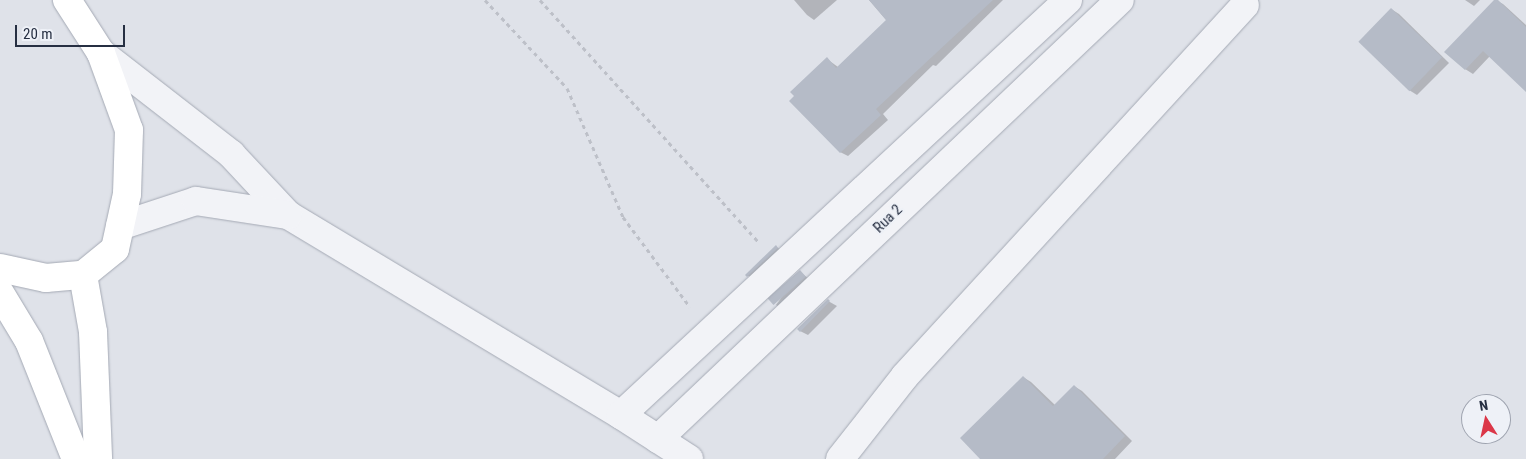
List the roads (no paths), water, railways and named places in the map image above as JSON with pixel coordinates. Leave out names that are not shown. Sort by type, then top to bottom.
[{"type":"main road","points":[[0,268],[46,278],[83,275],[115,249],[127,194],[129,130],[101,53],[67,0]]},
{"type":"main road","points":[[83,275],[93,332],[98,459]]},
{"type":"main road","points":[[0,293],[29,341],[76,459]]},
{"type":"street","points":[[621,415],[1068,0]]},
{"type":"street","name":"Rua 2","points":[[658,439],[1108,4]]},
{"type":"street","points":[[840,459],[904,376],[1245,5]]},
{"type":"street","points":[[101,53],[230,154],[288,215],[621,415],[689,459]]},
{"type":"street","points":[[120,226],[196,201],[288,215]]},
{"type":"street","points":[[844,209],[870,236]]}]
